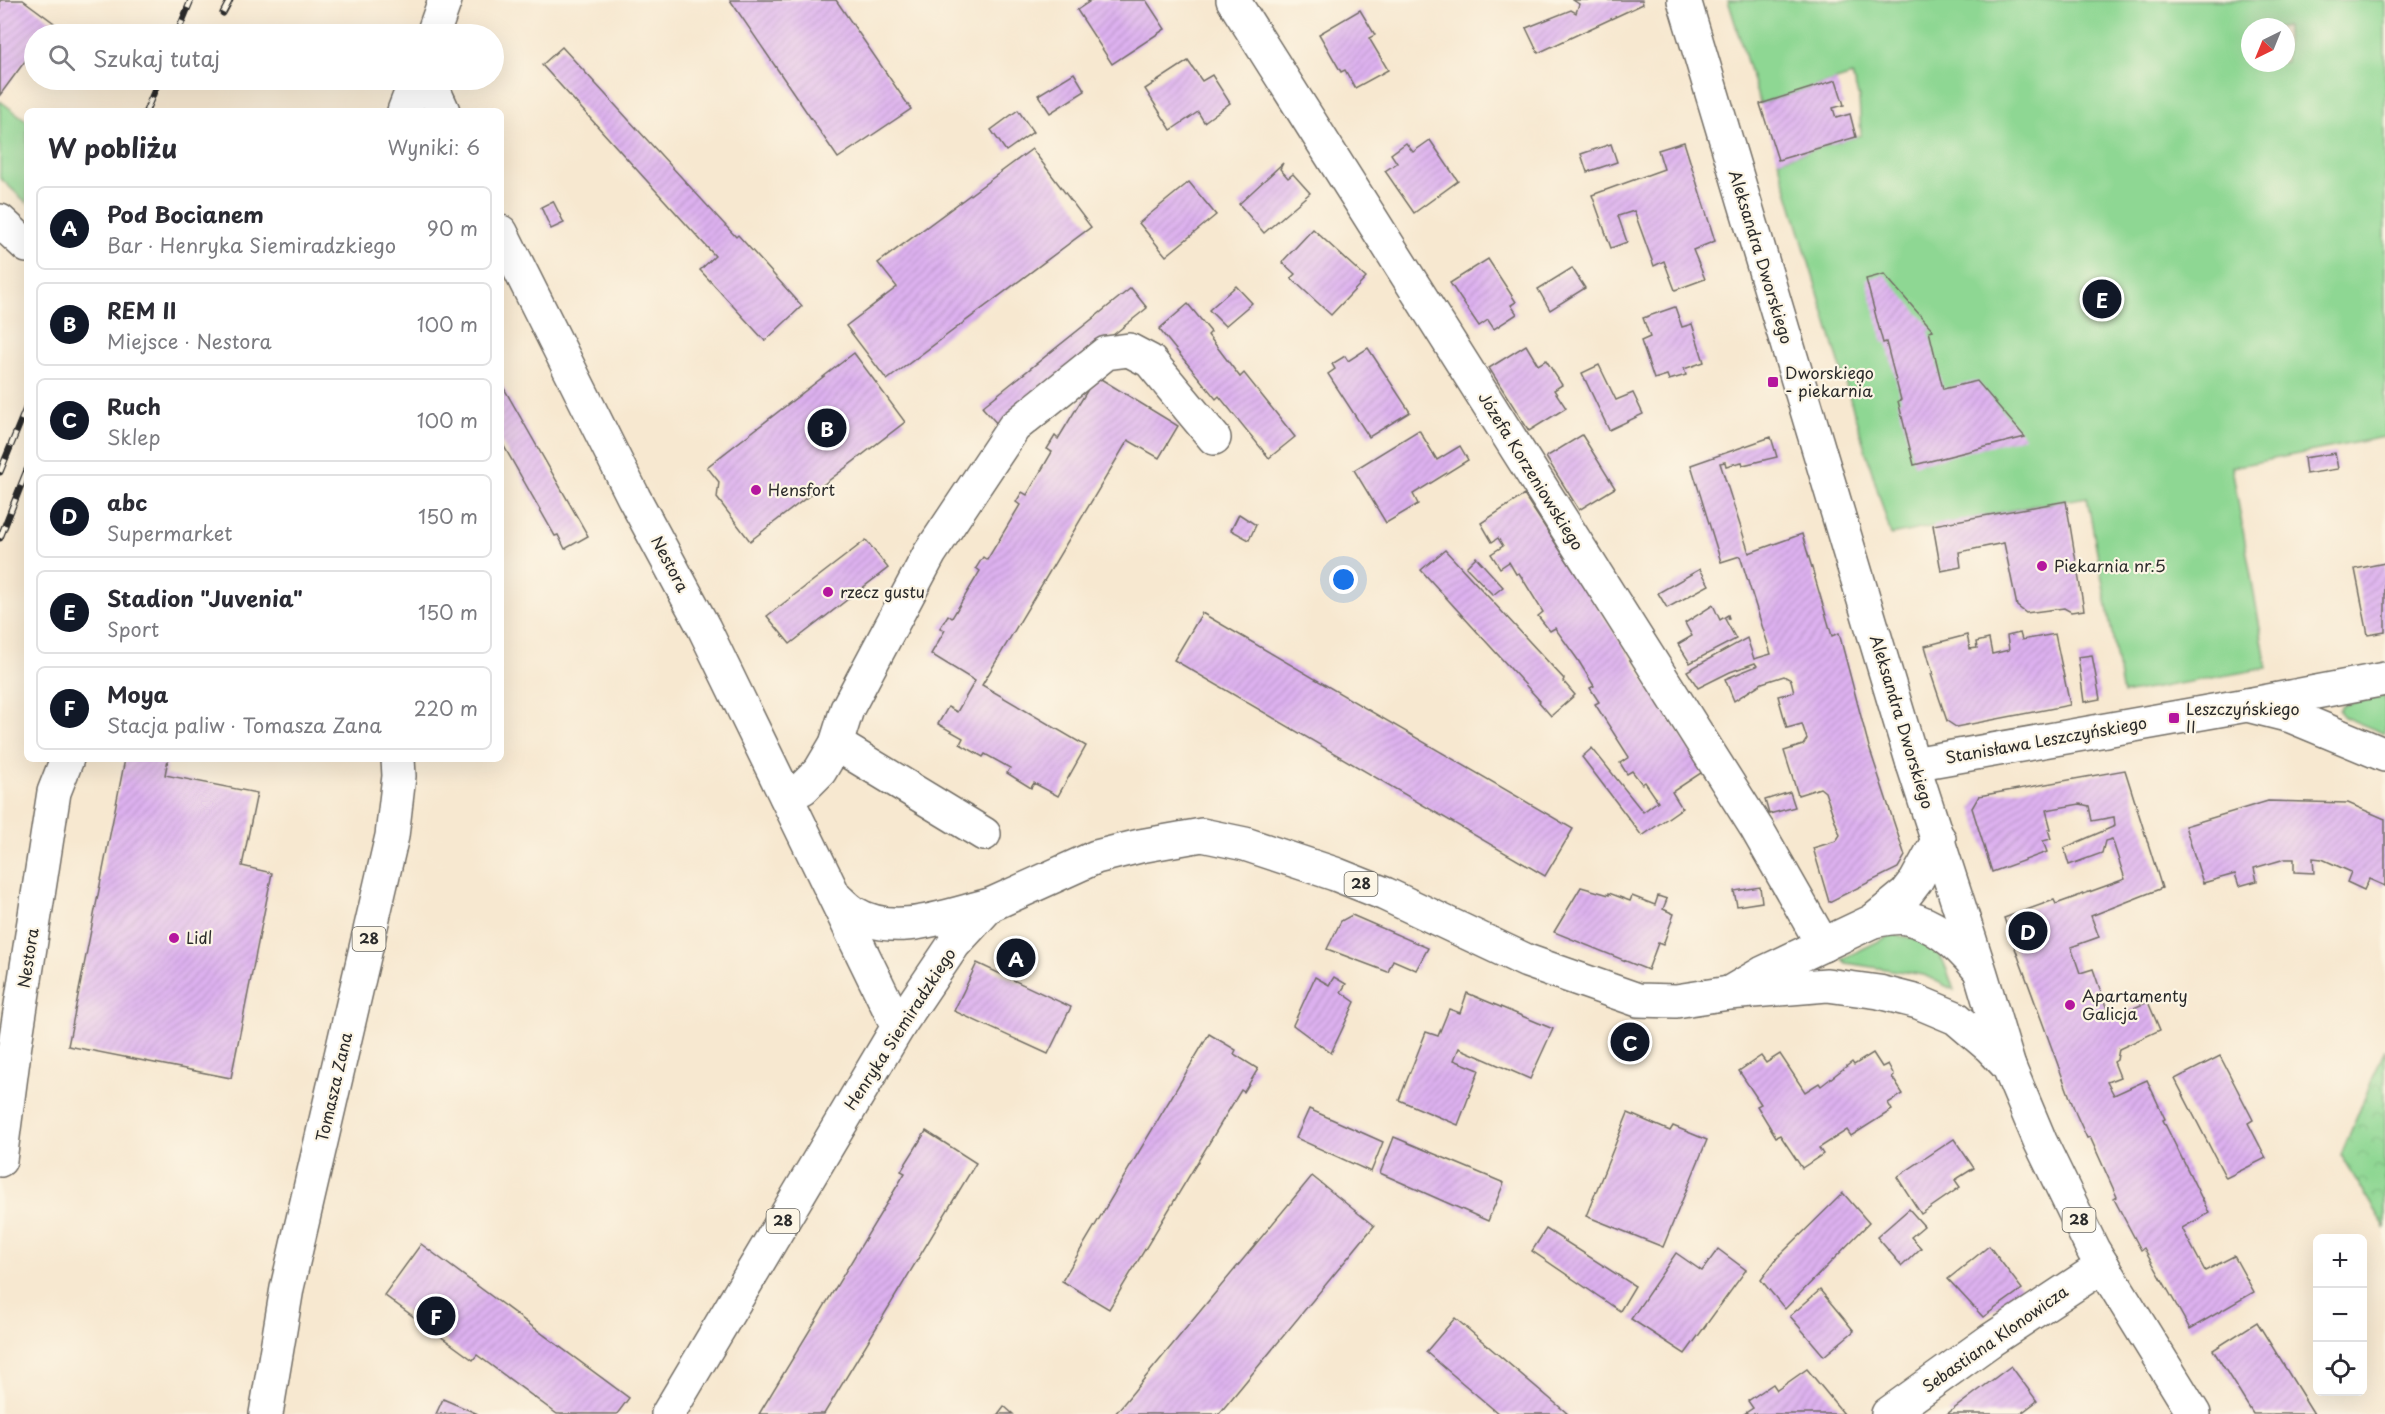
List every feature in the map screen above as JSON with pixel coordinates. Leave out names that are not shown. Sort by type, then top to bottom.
[{"type":"street","points":[[437,24],[445,0]]},
{"type":"street","name":"Józefa Korzeniowskiego","points":[[1233,0],[1757,829],[1823,945]]},
{"type":"street","name":"Aleksandra Dworskiego","points":[[1684,0],[1913,764],[1939,839],[2009,1067],[2040,1141],[2103,1266],[2194,1414]]},
{"type":"street","points":[[405,108],[412,90]]},
{"type":"street","points":[[434,90],[442,108]]},
{"type":"street","points":[[0,221],[24,243]]},
{"type":"street","name":"Nestora","points":[[505,246],[634,498],[704,628],[898,1027]]},
{"type":"street","points":[[786,796],[803,788],[816,776],[836,744],[848,710],[930,553],[1014,427],[1106,353],[1129,350],[1150,361],[1214,438]]},
{"type":"street","points":[[2247,705],[2385,679]]},
{"type":"street","name":"Stanisława Leszczyńskiego","points":[[1913,764],[2247,705],[2291,716],[2385,755]]},
{"type":"street","points":[[836,744],[984,834]]},
{"type":"street","name":"Nestora","points":[[0,1160],[15,1044],[54,792],[67,762]]},
{"type":"street","name":"Tomasza Zana","points":[[266,1414],[287,1288],[392,836],[399,776],[398,762]]},
{"type":"street","name":"Henryka Siemiradzkiego","points":[[668,1414],[898,1027],[954,944],[990,905],[1096,857],[1140,846],[1202,835],[1245,844],[1335,874],[1385,894],[1527,961],[1638,1000],[1676,1001],[1729,993],[1827,985],[1879,992],[1918,1002],[1956,1018],[2009,1067]]},
{"type":"street","points":[[1729,993],[1763,973],[1873,921],[1906,894],[1916,881],[1939,839]]},
{"type":"street","name":"Nestora","points":[[836,898],[855,913],[877,922],[901,925],[990,905]]},
{"type":"street","points":[[1873,921],[1905,917],[1924,924],[1947,937],[1966,954],[1981,974]]},
{"type":"street","name":"Sebastiana Klonowicza","points":[[1888,1414],[2000,1334],[2103,1266]]},
{"type":"green space","points":[[1728,0],[2385,0],[2385,437],[2232,467],[2267,668],[2123,694],[2087,497],[1891,535],[1778,160],[1861,135],[1859,98],[1852,75],[1760,104]]},
{"type":"green space","points":[[0,101],[24,119],[24,200],[0,178]]},
{"type":"green space","points":[[2385,696],[2385,734],[2344,717],[2339,711],[2342,705]]},
{"type":"green space","points":[[1891,935],[1918,940],[1934,949],[1945,965],[1954,990],[1924,975],[1846,963],[1842,959]]},
{"type":"green space","points":[[2385,1049],[2385,1228],[2341,1155]]},
{"type":"building","points":[[0,0],[23,0],[54,23],[24,24],[24,63],[0,95]]},
{"type":"building","points":[[730,0],[836,0],[911,109],[838,158]]},
{"type":"building","points":[[1087,0],[1146,0],[1165,29],[1112,64],[1077,10],[1089,2]]},
{"type":"building","points":[[1573,0],[1642,0],[1643,4],[1538,53],[1526,28],[1571,10],[1576,13],[1579,4]]},
{"type":"building","points":[[1360,10],[1375,35],[1369,38],[1388,70],[1355,88],[1345,70],[1341,72],[1319,34]]},
{"type":"building","points":[[562,47],[802,306],[765,341],[700,270],[715,256],[542,65]]},
{"type":"building","points":[[1188,61],[1202,81],[1212,75],[1230,103],[1204,122],[1198,112],[1171,130],[1145,89]]},
{"type":"building","points":[[1074,73],[1085,91],[1050,113],[1038,95]]},
{"type":"building","points":[[1836,80],[1844,105],[1833,108],[1836,118],[1850,114],[1856,137],[1778,160],[1760,104]]},
{"type":"building","points":[[1018,110],[1033,132],[1006,151],[991,130]]},
{"type":"building","points":[[1430,140],[1458,181],[1414,213],[1385,171],[1397,163],[1391,154],[1406,143],[1413,152]]},
{"type":"building","points":[[1684,142],[1715,241],[1693,250],[1705,279],[1675,290],[1664,261],[1654,266],[1634,211],[1618,216],[1627,242],[1611,248],[1592,195],[1664,169],[1658,150]]},
{"type":"building","points":[[1611,144],[1617,162],[1587,172],[1581,154]]},
{"type":"building","points":[[1032,149],[1091,227],[887,380],[846,326],[897,287],[878,263]]},
{"type":"building","points":[[1283,163],[1280,169],[1288,178],[1293,174],[1310,193],[1264,233],[1239,204]]},
{"type":"building","points":[[1189,182],[1216,215],[1166,256],[1139,223]]},
{"type":"building","points":[[553,201],[564,223],[551,229],[541,207]]},
{"type":"building","points":[[1313,229],[1366,278],[1331,315],[1291,278],[1295,274],[1282,262]]},
{"type":"building","points":[[1488,259],[1516,302],[1511,305],[1517,314],[1494,329],[1488,320],[1479,326],[1450,283]]},
{"type":"building","points":[[1572,268],[1585,288],[1550,310],[1538,289]]},
{"type":"building","points":[[1884,274],[1933,330],[1929,331],[1943,389],[1977,381],[2025,437],[1914,465],[1898,401],[1901,400],[1866,279]]},
{"type":"building","points":[[1236,286],[1252,303],[1225,326],[1209,310]]},
{"type":"building","points":[[1131,288],[1147,308],[999,426],[982,407]]},
{"type":"building","points":[[1188,304],[1211,332],[1208,335],[1240,377],[1244,373],[1295,437],[1269,458],[1219,396],[1216,399],[1159,329]]},
{"type":"building","points":[[1675,307],[1682,327],[1692,324],[1704,362],[1684,369],[1686,375],[1669,380],[1667,375],[1654,379],[1641,341],[1650,337],[1643,318]]},
{"type":"building","points":[[1526,345],[1538,365],[1546,360],[1562,385],[1554,390],[1566,408],[1529,431],[1489,368]]},
{"type":"building","points":[[1368,348],[1410,412],[1369,437],[1328,374],[1335,369],[1332,364],[1345,356],[1348,361]]},
{"type":"building","points":[[854,353],[905,422],[750,541],[717,498],[719,482],[707,467]]},
{"type":"building","points":[[1599,365],[1616,400],[1633,393],[1643,414],[1609,430],[1582,373]]},
{"type":"building","points":[[1096,376],[1178,426],[1159,458],[1128,440],[982,685],[1086,746],[1058,796],[1034,783],[1031,788],[1007,773],[1010,768],[985,754],[983,757],[960,744],[963,738],[938,724],[948,707],[957,712],[975,681],[931,654],[945,630],[940,628],[948,615],[952,618],[980,571],[976,568],[983,557],[987,560],[1020,505],[1016,502],[1022,492],[1027,495],[1052,452],[1047,449],[1055,436],[1058,439]]},
{"type":"building","points":[[504,388],[588,536],[565,549],[558,535],[555,536],[504,446]]},
{"type":"building","points":[[1419,430],[1437,460],[1460,446],[1468,460],[1413,494],[1418,504],[1386,523],[1354,470]]},
{"type":"building","points":[[1582,435],[1615,488],[1579,510],[1546,457]]},
{"type":"building","points":[[1771,437],[1777,457],[1743,465],[1742,462],[1726,466],[1725,462],[1720,463],[1749,553],[1802,534],[1832,636],[1839,633],[1869,747],[1905,856],[1898,868],[1829,902],[1813,848],[1836,841],[1840,835],[1825,792],[1820,788],[1798,795],[1790,770],[1784,751],[1803,745],[1807,739],[1802,724],[1787,728],[1778,696],[1794,692],[1791,680],[1784,676],[1762,683],[1734,701],[1725,679],[1757,666],[1755,663],[1698,688],[1687,671],[1747,638],[1754,659],[1771,654],[1740,556],[1721,562],[1691,465]]},
{"type":"building","points":[[2335,453],[2338,469],[2306,474],[2304,458]]},
{"type":"building","points":[[1524,495],[1704,771],[1672,792],[1682,808],[1642,836],[1582,757],[1592,748],[1643,812],[1658,801],[1645,782],[1642,784],[1632,771],[1627,774],[1620,763],[1629,757],[1595,704],[1599,702],[1590,688],[1594,686],[1578,660],[1555,628],[1550,631],[1538,616],[1543,612],[1519,573],[1516,574],[1509,562],[1500,568],[1491,554],[1503,546],[1498,538],[1492,542],[1481,523]]},
{"type":"building","name":"Piekarnia nr.5","points":[[2066,501],[2084,610],[2071,612],[2064,608],[2026,613],[2017,606],[2004,543],[1959,552],[1961,567],[1941,571],[1933,525]]},
{"type":"building","points":[[1239,514],[1256,525],[1249,540],[1231,530]]},
{"type":"building","name":"rzecz gustu","points":[[866,540],[888,568],[790,644],[767,616]]},
{"type":"building","points":[[1445,550],[1564,679],[1563,681],[1575,695],[1551,716],[1421,570]]},
{"type":"building","points":[[1476,557],[1503,587],[1493,595],[1466,567]]},
{"type":"building","points":[[2385,563],[2385,632],[2368,635],[2355,569]]},
{"type":"building","points":[[1700,569],[1709,585],[1667,608],[1658,593]]},
{"type":"building","points":[[1713,605],[1720,620],[1728,615],[1729,618],[1725,619],[1736,639],[1690,663],[1678,644],[1692,636],[1685,623]]},
{"type":"building","points":[[1202,613],[1573,829],[1545,876],[1174,660]]},
{"type":"building","points":[[2020,633],[2022,640],[2055,634],[2070,705],[1956,727],[1947,721],[1931,674],[1933,674],[1925,646],[1967,635],[1970,649],[1977,648],[1976,642],[1989,639],[1992,654],[2009,650],[2007,636]]},
{"type":"building","points":[[2092,655],[2100,699],[2084,702],[2078,657]]},
{"type":"building","name":"Lidl","points":[[124,762],[167,762],[165,775],[257,793],[242,866],[272,873],[231,1078],[68,1046]]},
{"type":"building","points":[[2125,770],[2162,888],[2091,916],[2099,937],[2071,947],[2080,973],[2093,969],[2110,1018],[2148,1002],[2160,1030],[2119,1049],[2117,1060],[2114,1062],[2120,1077],[2107,1082],[2114,1095],[2147,1080],[2165,1119],[2163,1120],[2209,1213],[2182,1228],[2205,1271],[2234,1256],[2254,1292],[2190,1329],[2144,1248],[2141,1250],[2114,1199],[2117,1197],[2090,1137],[2087,1138],[2076,1114],[2004,918],[2054,900],[2056,904],[2125,879],[2112,839],[2105,841],[2102,853],[2069,865],[2064,848],[2115,826],[2114,817],[2092,821],[2089,806],[2080,804],[2046,810],[2051,829],[2048,829],[2051,839],[2043,841],[2047,852],[1992,872],[1972,808],[1979,796]]},
{"type":"building","points":[[1790,792],[1795,807],[1769,814],[1765,800]]},
{"type":"building","points":[[2268,801],[2348,803],[2385,819],[2385,886],[2369,879],[2364,890],[2347,882],[2351,872],[2322,859],[2313,858],[2314,873],[2294,872],[2294,859],[2285,859],[2254,868],[2257,881],[2239,886],[2235,874],[2203,883],[2185,826]]},
{"type":"building","points":[[1581,887],[1609,895],[1609,893],[1630,901],[1632,896],[1655,905],[1658,896],[1667,899],[1663,909],[1674,914],[1663,945],[1658,943],[1648,970],[1554,932]]},
{"type":"building","points":[[1760,887],[1762,902],[1737,906],[1734,891]]},
{"type":"building","points":[[1352,915],[1428,948],[1416,970],[1393,960],[1388,972],[1327,949],[1341,921]]},
{"type":"building","points":[[977,963],[1071,1007],[1048,1054],[954,1011]]},
{"type":"building","points":[[1315,977],[1329,985],[1334,977],[1346,984],[1341,992],[1355,1002],[1331,1053],[1293,1025]]},
{"type":"building","points":[[1467,993],[1553,1029],[1530,1079],[1459,1048],[1454,1060],[1479,1070],[1458,1125],[1399,1100],[1426,1032],[1438,1036],[1449,1009],[1460,1013]]},
{"type":"building","points":[[1209,1034],[1236,1050],[1234,1054],[1258,1069],[1244,1092],[1241,1090],[1109,1309],[1062,1281]]},
{"type":"building","points":[[1873,1053],[1882,1067],[1888,1064],[1894,1075],[1892,1077],[1903,1094],[1888,1103],[1892,1110],[1851,1136],[1847,1130],[1819,1148],[1823,1154],[1802,1168],[1780,1135],[1776,1137],[1757,1106],[1761,1104],[1739,1071],[1761,1056],[1766,1063],[1780,1054],[1805,1092],[1819,1083],[1821,1086],[1852,1062],[1854,1065]]},
{"type":"building","points":[[2220,1056],[2253,1120],[2248,1123],[2266,1158],[2226,1178],[2175,1079]]},
{"type":"building","points":[[1309,1109],[1383,1142],[1371,1172],[1296,1138]]},
{"type":"building","points":[[1628,1113],[1670,1131],[1673,1126],[1707,1140],[1663,1247],[1586,1216]]},
{"type":"building","points":[[926,1131],[976,1163],[824,1414],[759,1414],[905,1173],[901,1171]]},
{"type":"building","points":[[1394,1137],[1504,1183],[1488,1221],[1380,1173]]},
{"type":"building","points":[[1954,1139],[1974,1168],[1955,1180],[1960,1187],[1921,1214],[1897,1177]]},
{"type":"building","points":[[1312,1176],[1374,1226],[1219,1414],[1115,1414]]},
{"type":"building","points":[[1843,1193],[1869,1223],[1785,1309],[1761,1280],[1777,1258]]},
{"type":"building","points":[[1909,1209],[1924,1226],[1911,1237],[1921,1248],[1902,1266],[1877,1237]]},
{"type":"building","points":[[1546,1229],[1635,1286],[1620,1311],[1532,1251]]},
{"type":"building","points":[[421,1244],[629,1398],[617,1414],[557,1414],[477,1355],[473,1360],[384,1295]]},
{"type":"building","points":[[1989,1246],[2022,1289],[1983,1317],[1948,1279]]},
{"type":"building","points":[[1718,1249],[1746,1270],[1685,1354],[1631,1319],[1676,1253],[1702,1271]]},
{"type":"building","points":[[1820,1290],[1854,1331],[1824,1356],[1790,1316]]},
{"type":"building","points":[[1455,1318],[1568,1414],[1499,1414],[1426,1352]]},
{"type":"building","points":[[2257,1322],[2314,1414],[2253,1414],[2213,1350]]},
{"type":"building","points":[[2011,1366],[2037,1401],[2020,1414],[1947,1414]]},
{"type":"building","points":[[1807,1369],[1844,1414],[1744,1414],[1753,1408],[1748,1401],[1773,1384],[1777,1390]]},
{"type":"building","points":[[443,1399],[478,1414],[436,1414]]},
{"type":"building","points":[[1004,1406],[1013,1414],[998,1414]]},
{"type":"railway","points":[[181,24],[191,0]]},
{"type":"railway","points":[[223,13],[230,0]]},
{"type":"railway","points":[[147,108],[155,90]]},
{"type":"railway","points":[[0,472],[24,413]]},
{"type":"railway","points":[[0,538],[24,478]]},
{"type":"place","name":"Stadion \"Juvenia\"","points":[[2102,299]]},
{"type":"place","name":"Dworskiego - piekarnia","points":[[1773,382]]},
{"type":"place","name":"REM II","points":[[827,428]]},
{"type":"place","name":"Hensfort","points":[[756,490]]},
{"type":"place","name":"Piekarnia nr.5","points":[[2042,566]]},
{"type":"place","name":"rzecz gustu","points":[[828,592]]},
{"type":"place","name":"Leszczyńskiego II","points":[[2174,718]]},
{"type":"place","name":"abc","points":[[2028,931]]},
{"type":"place","name":"Lidl","points":[[174,938]]},
{"type":"place","name":"Pod Bocianem","points":[[1016,958]]},
{"type":"place","name":"Apartamenty Galicja","points":[[2070,1005]]},
{"type":"place","name":"Ruch","points":[[1630,1042]]},
{"type":"place","name":"Moya","points":[[436,1316]]}]
